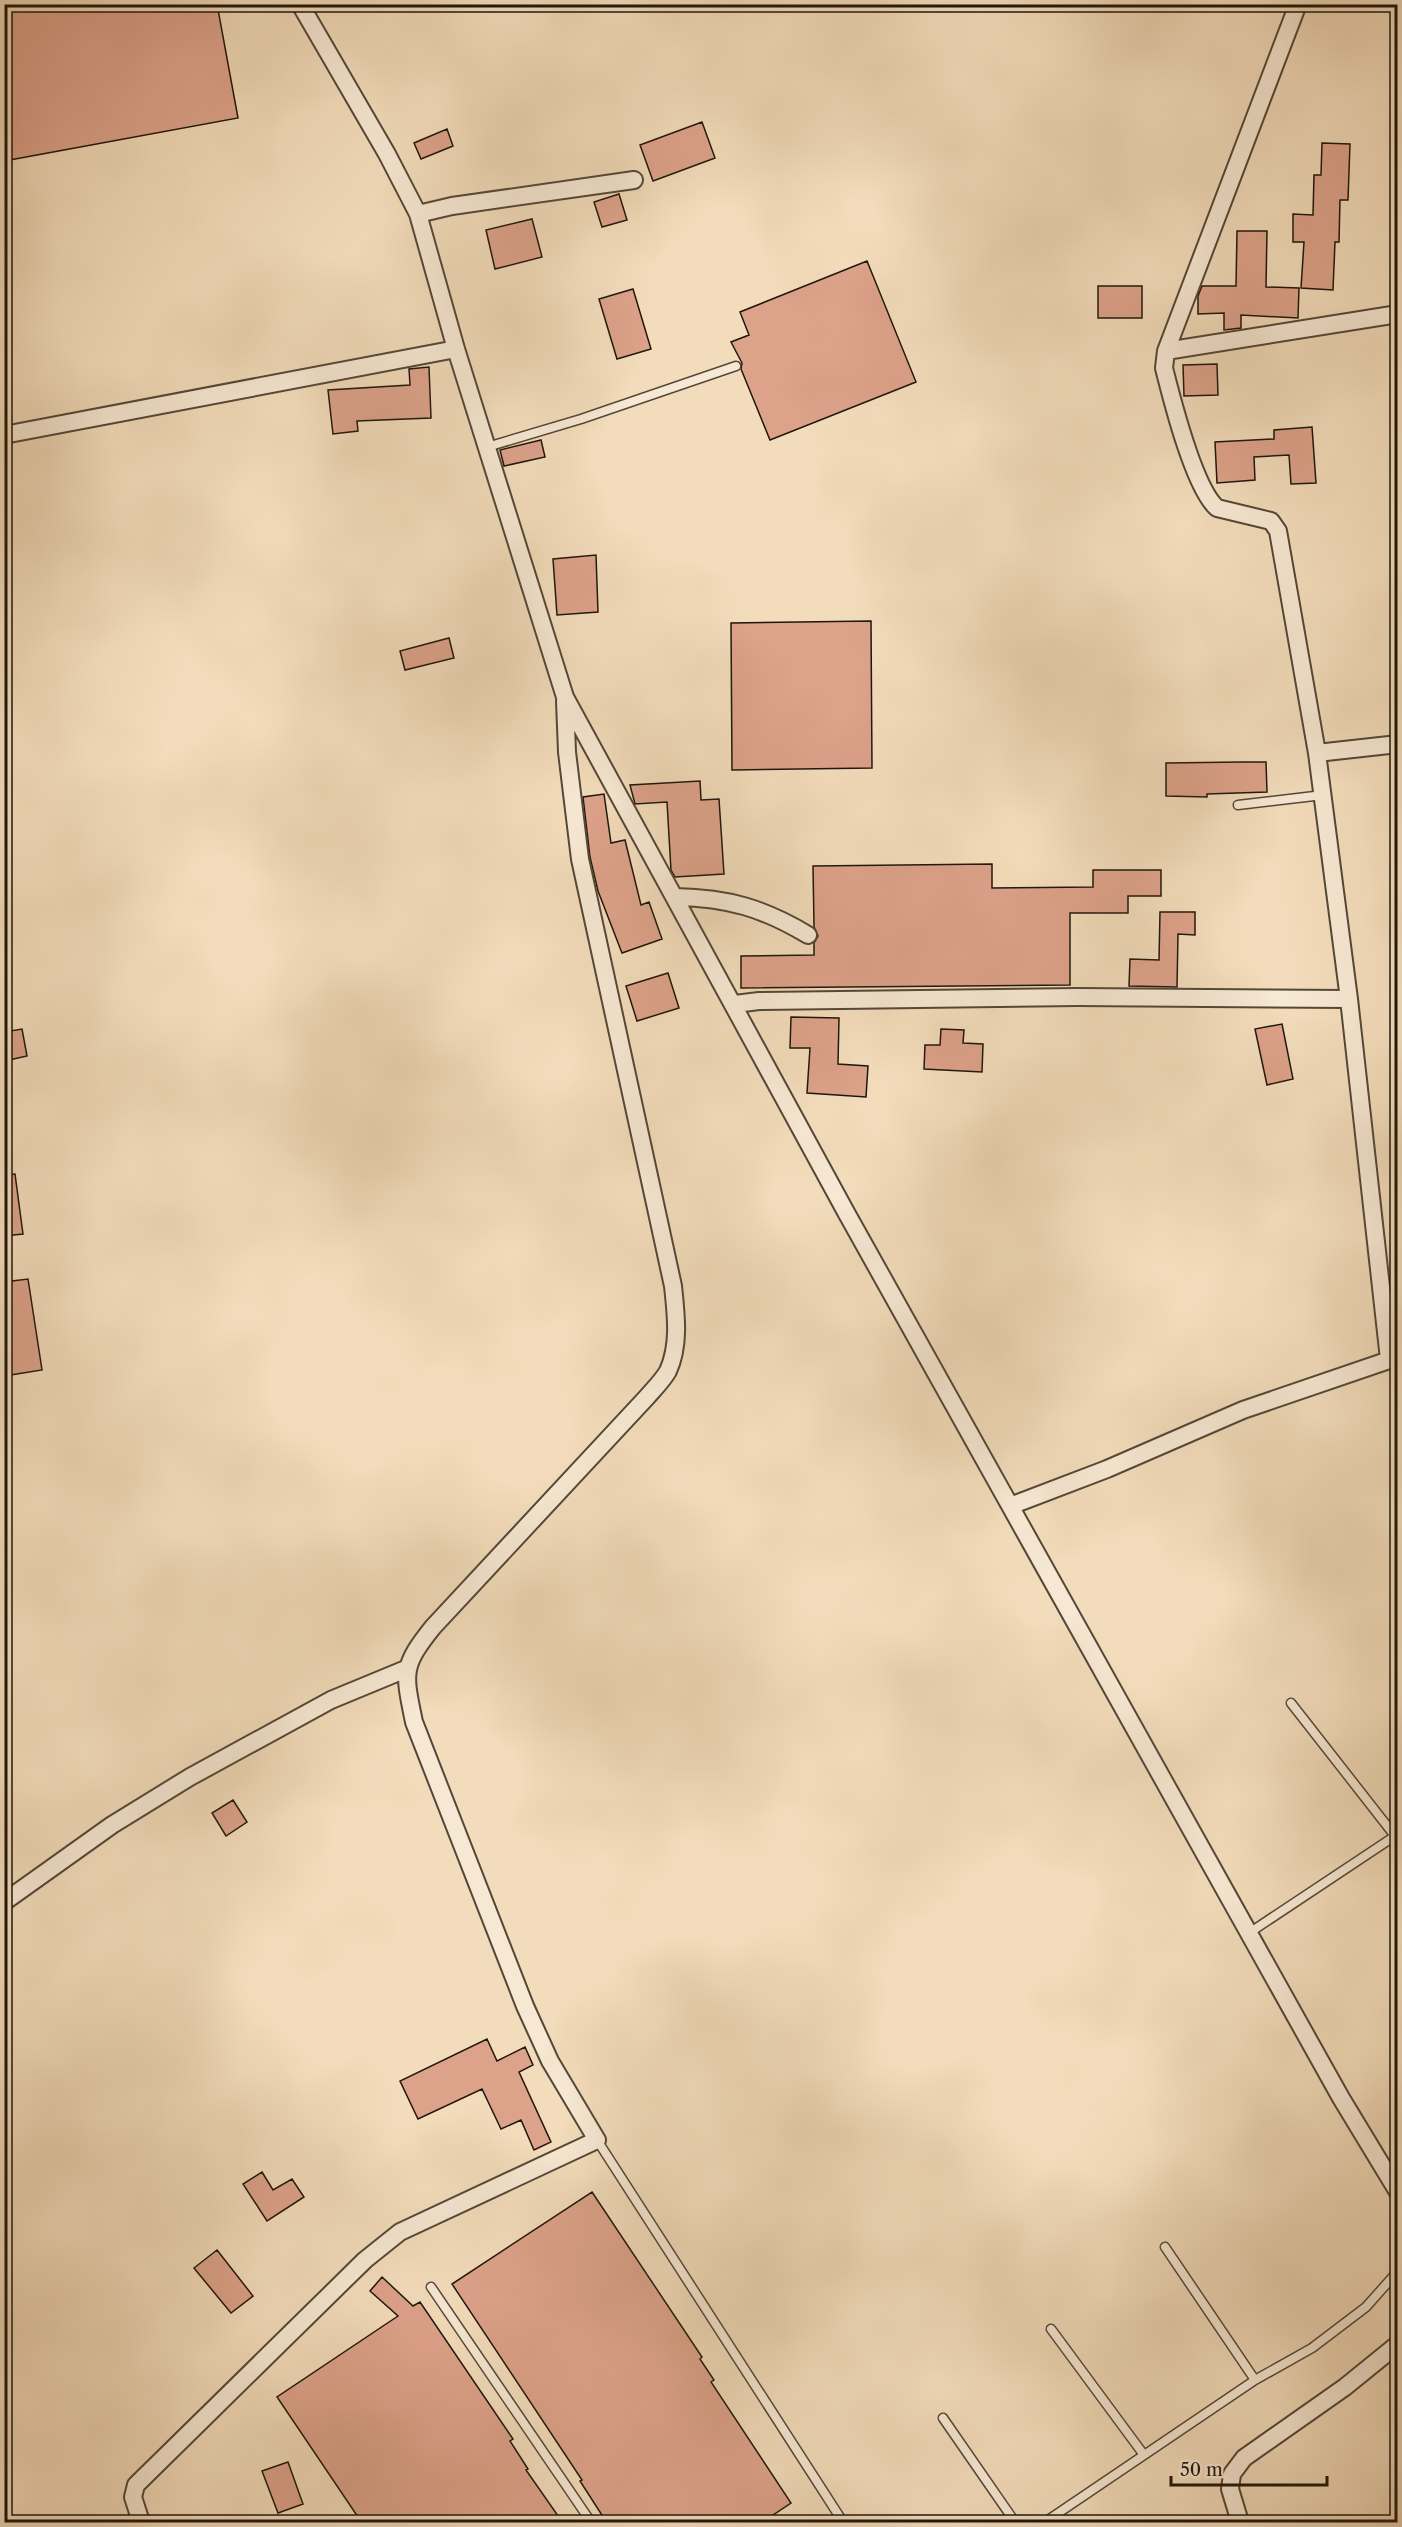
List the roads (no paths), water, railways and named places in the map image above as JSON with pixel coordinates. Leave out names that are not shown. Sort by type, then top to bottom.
[{"type":"street","points":[[300,4],[387,154],[418,214],[456,349],[565,697],[735,1004],[847,1214],[1249,1933],[1397,2188]]},
{"type":"street","points":[[1010,1506],[1107,1469],[1243,1410],[1393,1358],[1323,795],[1277,526],[1271,521],[1217,508],[1206,495],[1164,368],[1166,351],[1298,4]]},
{"type":"street","points":[[418,214],[452,206],[634,180]]},
{"type":"street","points":[[1166,351],[1398,314]]},
{"type":"street","points":[[4,435],[456,349]]},
{"type":"street","points":[[141,2523],[133,2497],[136,2485],[365,2259],[400,2232],[597,2140],[550,2061],[495,1932],[414,1722],[407,1688],[406,1669],[412,1653],[433,1627],[647,1397],[667,1372],[674,1354],[676,1314],[673,1286],[580,860],[568,762],[565,697]]},
{"type":"street","points":[[1317,753],[1398,744]]},
{"type":"street","points":[[676,897],[713,898],[744,904],[808,935]]},
{"type":"street","points":[[735,1004],[759,1000],[1077,997],[1349,999]]},
{"type":"street","points":[[4,1902],[112,1825],[190,1777],[331,1700],[406,1669]]},
{"type":"street","points":[[1240,2523],[1230,2489],[1232,2474],[1244,2458],[1345,2388],[1398,2344]]},
{"type":"lane","points":[[487,447],[580,419],[736,366]]},
{"type":"lane","points":[[1238,805],[1323,795]]},
{"type":"lane","points":[[1249,1933],[1396,1835],[1291,1703]]},
{"type":"lane","points":[[597,2140],[843,2523]]},
{"type":"lane","points":[[1166,2247],[1255,2380]]},
{"type":"lane","points":[[1045,2523],[1255,2380],[1312,2348],[1366,2307],[1398,2271]]},
{"type":"lane","points":[[431,2287],[591,2523]]},
{"type":"lane","points":[[1051,2329],[1144,2455]]},
{"type":"lane","points":[[943,2418],[1015,2523]]}]
